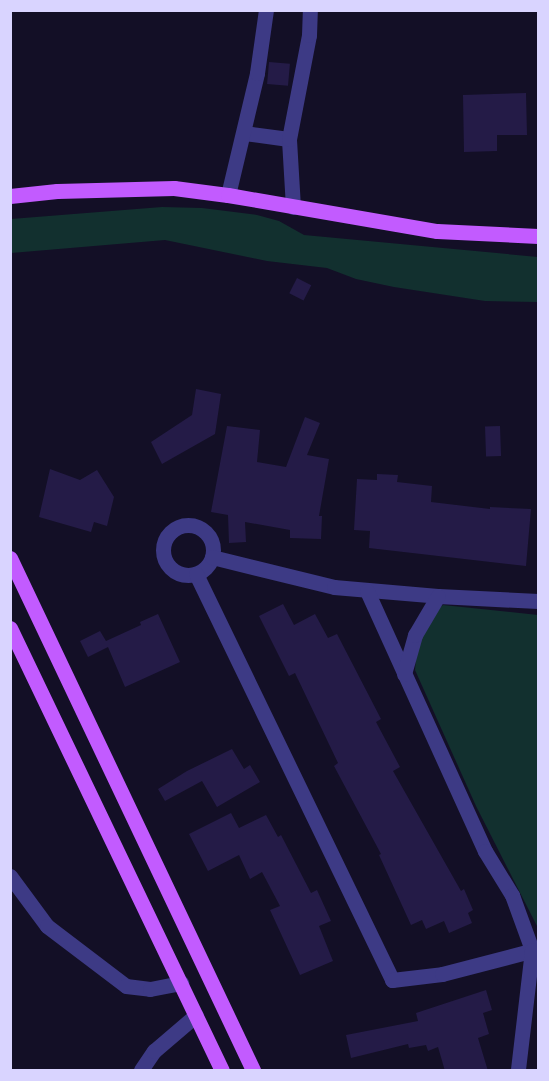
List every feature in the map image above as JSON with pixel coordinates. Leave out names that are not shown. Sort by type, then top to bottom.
[{"type":"main road","points":[[10,196],[57,191],[174,189],[228,195],[436,231],[538,236]]},
{"type":"main road","points":[[10,558],[253,1071]]},
{"type":"main road","points":[[10,628],[222,1071]]},
{"type":"street","points":[[228,195],[244,133],[266,10]]},
{"type":"street","points":[[293,207],[289,139],[309,35],[310,10]]},
{"type":"street","points":[[244,133],[289,139]]},
{"type":"street","points":[[185,526],[202,530],[211,542],[212,557],[203,570],[196,574],[180,574],[167,564],[163,548],[170,533],[185,526]]},
{"type":"street","points":[[212,557],[334,587],[438,596],[538,601]]},
{"type":"street","points":[[196,574],[392,980],[442,974],[535,950]]},
{"type":"street","points":[[368,591],[485,851],[512,896],[535,950],[518,1071]]},
{"type":"street","points":[[404,674],[415,634],[438,596]]},
{"type":"street","points":[[10,876],[47,926],[126,986],[150,989],[181,983]]},
{"type":"street","points":[[141,1071],[154,1051],[196,1015]]},
{"type":"green space","points":[[162,207],[202,208],[257,215],[279,221],[304,235],[538,257],[538,302],[485,301],[394,287],[356,279],[327,268],[267,261],[165,240],[11,253],[11,219]]},
{"type":"green space","points":[[443,605],[538,615],[538,928],[476,806],[415,670],[417,648],[433,612]]},
{"type":"building","points":[[269,62],[290,64],[288,86],[267,84]]},
{"type":"building","points":[[526,93],[527,135],[497,135],[497,151],[464,152],[463,95]]},
{"type":"building","points":[[297,278],[311,285],[304,300],[289,293]]},
{"type":"building","points":[[196,389],[221,394],[215,434],[162,464],[151,442],[192,415]]},
{"type":"building","points":[[305,417],[320,423],[307,455],[329,459],[319,516],[322,516],[321,539],[290,538],[290,530],[245,522],[246,542],[229,543],[228,515],[211,512],[227,426],[260,430],[257,462],[286,467]]},
{"type":"building","points":[[500,426],[501,456],[486,457],[485,427]]},
{"type":"building","points":[[50,469],[80,480],[97,470],[114,497],[107,526],[94,522],[91,532],[39,517]]},
{"type":"building","points":[[377,474],[398,475],[397,482],[432,486],[431,502],[490,509],[490,507],[531,509],[526,566],[369,548],[370,531],[354,530],[357,479],[377,480]]},
{"type":"building","points":[[283,604],[294,625],[315,614],[328,638],[337,634],[381,719],[376,722],[400,767],[393,771],[461,891],[464,889],[473,910],[468,913],[472,923],[449,933],[444,921],[426,929],[422,920],[411,925],[379,855],[381,854],[334,766],[338,763],[295,673],[289,676],[259,616]]},
{"type":"building","points":[[158,614],[180,662],[125,687],[108,647],[88,657],[80,641],[100,631],[106,641],[141,625],[140,622]]},
{"type":"building","points":[[232,749],[244,769],[250,765],[260,782],[217,807],[202,781],[165,801],[158,789],[187,771]]},
{"type":"building","points":[[231,813],[239,828],[266,815],[278,837],[281,835],[311,893],[317,890],[331,921],[319,926],[333,961],[300,975],[270,910],[280,906],[262,872],[250,879],[239,855],[208,871],[189,834]]},
{"type":"building","points":[[486,990],[492,1010],[483,1013],[489,1034],[478,1038],[488,1071],[445,1071],[438,1047],[428,1051],[426,1045],[409,1048],[408,1044],[351,1058],[346,1035],[418,1021],[416,1013]]}]
